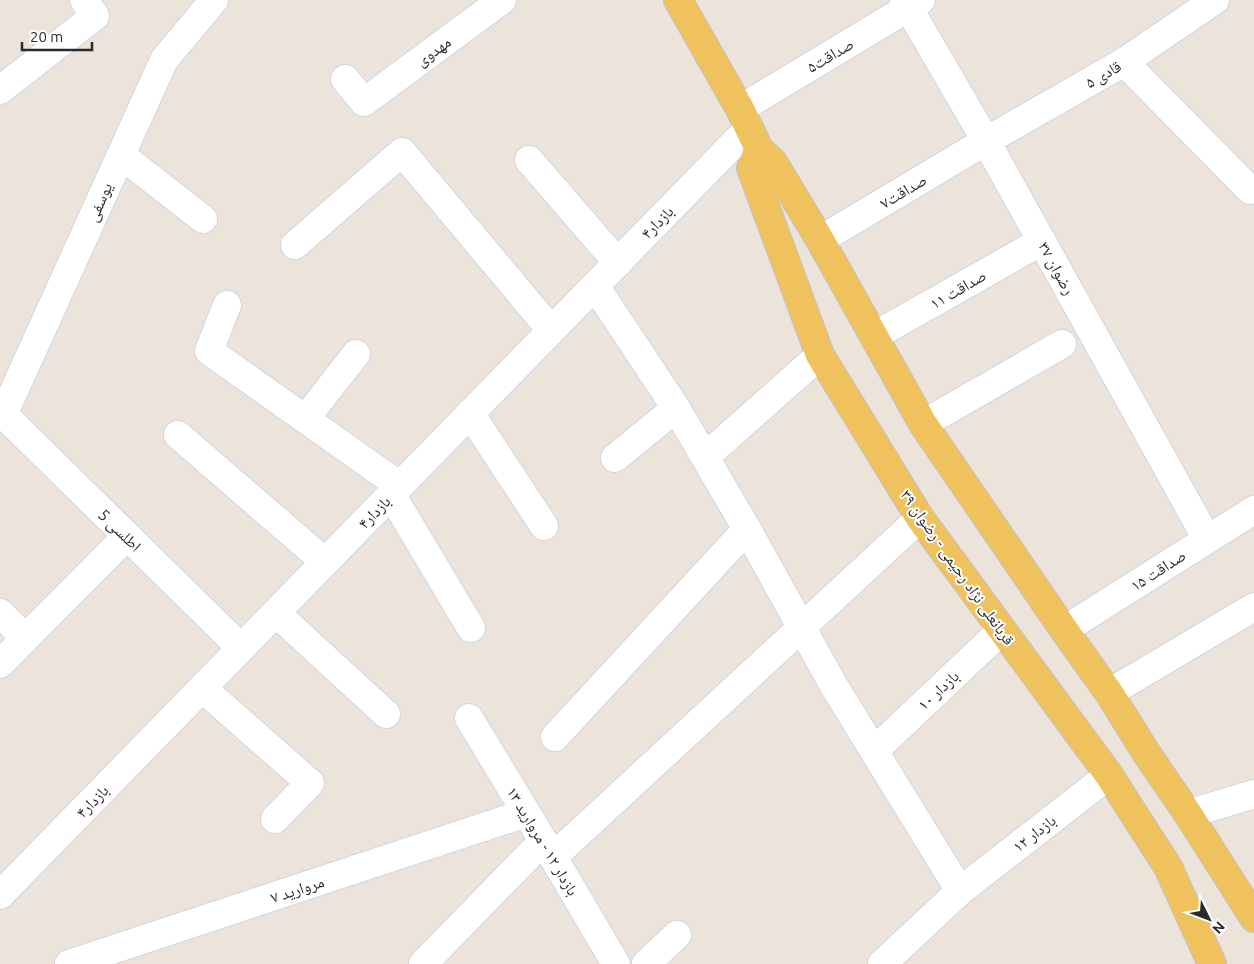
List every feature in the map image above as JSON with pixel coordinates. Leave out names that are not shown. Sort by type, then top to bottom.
[{"type":"main road","points":[[678,0],[749,129],[773,162],[820,240],[923,424],[1109,693],[1254,918]]},
{"type":"main road","name":"قربانعلی نژاد رحیمی - رضوان ۳۹","points":[[749,129],[751,168],[820,355],[920,518],[1109,775],[1168,867],[1208,962]]},
{"type":"street","points":[[0,90],[95,16],[84,0]]},
{"type":"street","name":"یوسفی","points":[[1,414],[164,60],[214,0]]},
{"type":"street","name":"مهدوی","points":[[345,79],[364,102],[502,0]]},
{"type":"street","name":"قادی ۵","points":[[986,141],[1124,62],[1215,0]]},
{"type":"street","name":"صداقت۵","points":[[749,129],[911,3]]},
{"type":"street","name":"رضوان ۳۷","points":[[911,3],[1207,539]]},
{"type":"street","points":[[1124,62],[1250,190]]},
{"type":"street","name":"بازدار۴","points":[[0,895],[749,129]]},
{"type":"street","name":"صداقت۷","points":[[820,240],[986,141]]},
{"type":"street","points":[[295,245],[402,152],[551,330]]},
{"type":"street","points":[[121,155],[203,219]]},
{"type":"street","points":[[529,160],[618,263]]},
{"type":"street","name":"صداقت ۱۱","points":[[874,336],[1042,241]]},
{"type":"street","points":[[595,286],[676,408],[705,456],[834,686],[960,891],[882,964]]},
{"type":"street","points":[[227,305],[209,351],[306,418],[396,490],[471,628]]},
{"type":"street","points":[[923,424],[1062,344]]},
{"type":"street","points":[[306,418],[356,354]]},
{"type":"street","points":[[705,456],[820,355]]},
{"type":"street","points":[[616,458],[676,408]]},
{"type":"street","points":[[470,413],[544,526]]},
{"type":"street","name":"اطلسی 5","points":[[1,414],[242,648]]},
{"type":"street","points":[[178,435],[325,562]]},
{"type":"street","name":"صداقت ۱۵","points":[[1064,630],[1254,510]]},
{"type":"street","points":[[423,964],[548,849],[802,629],[920,518]]},
{"type":"street","points":[[555,738],[747,529]]},
{"type":"street","points":[[0,664],[127,536]]},
{"type":"street","points":[[1109,693],[1254,607]]},
{"type":"street","points":[[0,612],[25,638]]},
{"type":"street","points":[[276,613],[386,714]]},
{"type":"street","name":"بازدار ۱۰","points":[[874,751],[1002,630]]},
{"type":"street","points":[[202,688],[310,783],[275,819]]},
{"type":"street","name":"بازدار ۱۲ - مروارید ۱۳","points":[[469,718],[616,964]]},
{"type":"street","name":"بازدار ۱۲","points":[[960,891],[1109,775]]},
{"type":"street","points":[[1188,814],[1254,794]]},
{"type":"street","name":"مروارید ۷","points":[[69,964],[526,813]]},
{"type":"street","points":[[646,964],[677,935]]}]
